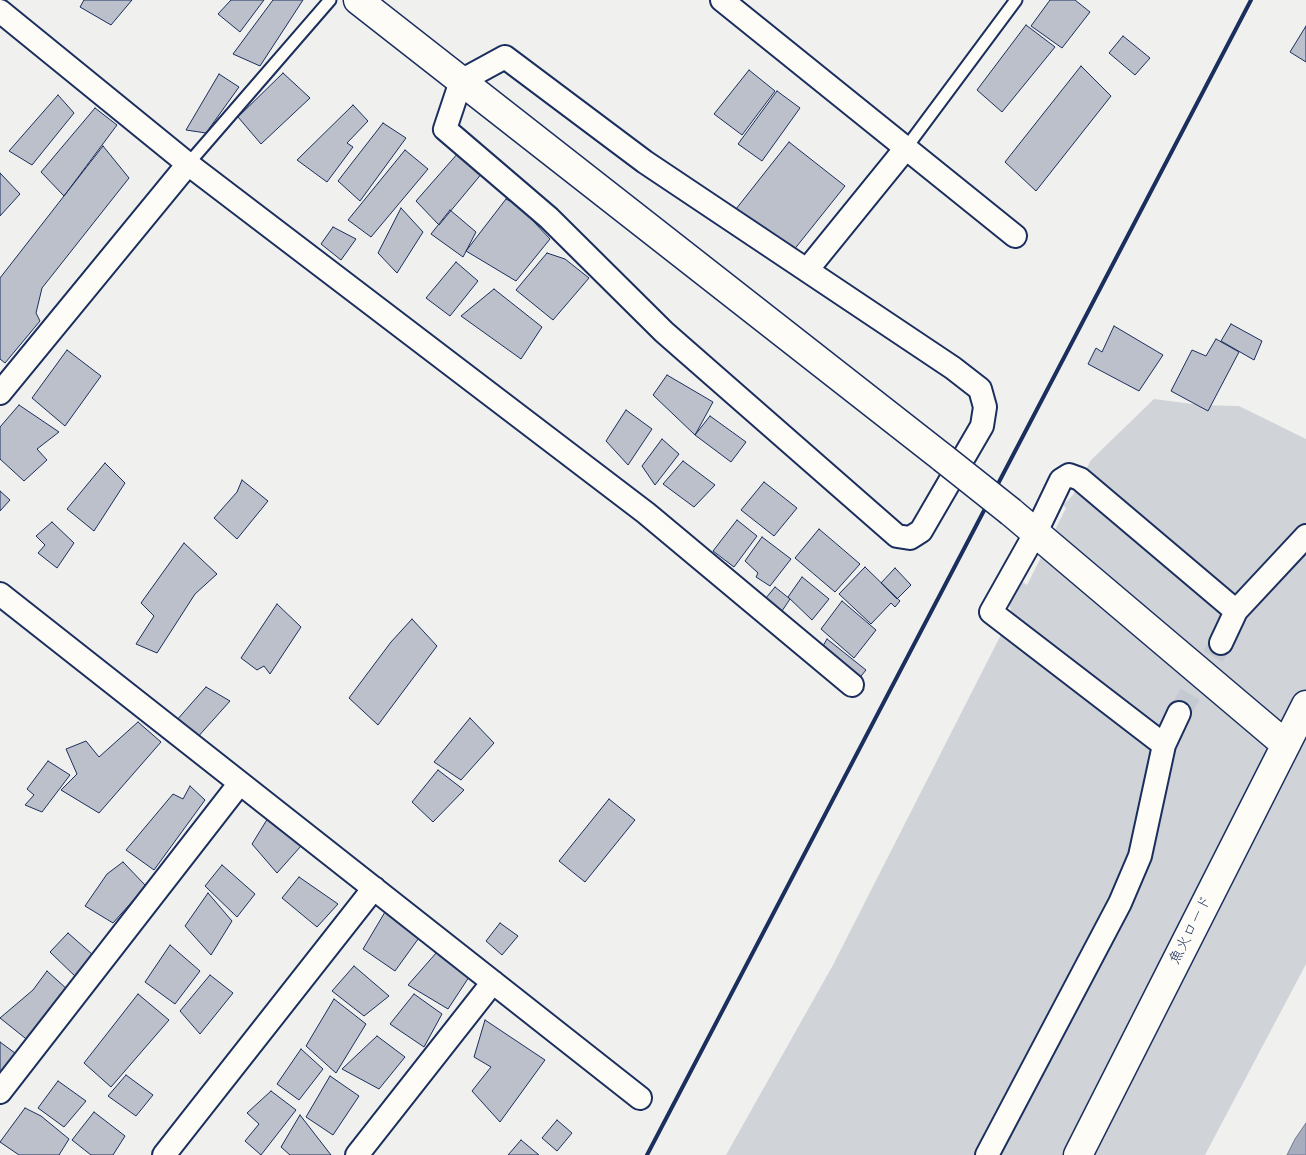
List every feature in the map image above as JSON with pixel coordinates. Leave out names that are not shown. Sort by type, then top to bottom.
[{"type":"street","points":[[358,0],[1036,532],[1286,744]]},
{"type":"street","points":[[722,0],[1015,236]]},
{"type":"street","points":[[0,11],[188,164],[646,513],[852,685]]},
{"type":"street","points":[[505,58],[645,162],[953,368],[980,389],[985,407],[982,426],[939,504],[921,531],[910,538],[897,536],[664,332],[549,218],[445,129],[461,81],[505,58]]},
{"type":"street","points":[[807,270],[906,148]]},
{"type":"street","points":[[0,392],[188,164]]},
{"type":"street","points":[[1164,745],[991,612],[1036,532],[1061,480],[1069,475],[1080,479],[1236,611]]},
{"type":"street","points":[[1221,643],[1236,611],[1306,536]]},
{"type":"street","points":[[0,594],[640,1098]]},
{"type":"street","name":"魚火ロード","points":[[1078,1155],[1306,705]]},
{"type":"street","points":[[987,1155],[1120,903],[1140,856],[1164,745],[1179,713]]},
{"type":"street","points":[[0,1092],[240,783]]},
{"type":"street","points":[[164,1155],[374,888]]},
{"type":"street","points":[[357,1155],[493,982]]},
{"type":"lane","points":[[188,164],[330,0]]},
{"type":"lane","points":[[906,148],[1016,0]]},
{"type":"shaded area","points":[[1154,399],[1200,405],[1239,406],[1306,439],[1306,964],[1205,1155],[726,1155],[833,965],[1012,613],[1009,604],[1021,581],[1027,585],[1066,508],[1063,505],[1073,495],[1091,460]]},
{"type":"water","points":[[1306,1123],[1306,1155],[1287,1155],[1295,1139]]},
{"type":"building","points":[[84,0],[132,0],[111,25],[80,7]]},
{"type":"building","points":[[231,0],[264,0],[240,32],[218,14]]},
{"type":"building","points":[[273,0],[303,0],[260,66],[233,54]]},
{"type":"building","points":[[1050,0],[1075,0],[1090,12],[1062,48],[1031,26]]},
{"type":"building","points":[[1026,25],[1055,47],[1002,112],[977,90]]},
{"type":"building","points":[[1306,26],[1306,62],[1290,52]]},
{"type":"building","points":[[1123,36],[1150,58],[1135,75],[1109,53]]},
{"type":"building","points":[[1081,66],[1111,96],[1036,191],[1005,162]]},
{"type":"building","points":[[749,70],[775,91],[742,135],[714,114]]},
{"type":"building","points":[[283,73],[310,98],[261,144],[238,117]]},
{"type":"building","points":[[219,74],[239,87],[206,133],[186,130]]},
{"type":"building","points":[[777,91],[800,108],[762,161],[738,144]]},
{"type":"building","points":[[58,95],[74,113],[32,165],[9,151]]},
{"type":"building","points":[[353,105],[368,121],[347,143],[353,147],[327,182],[297,160]]},
{"type":"building","points":[[95,108],[117,125],[64,196],[41,172]]},
{"type":"building","points":[[383,123],[406,138],[360,201],[338,181]]},
{"type":"building","points":[[789,142],[845,186],[793,251],[736,209]]},
{"type":"building","points":[[103,146],[129,178],[42,288],[36,313],[40,321],[5,363],[0,359],[0,278]]},
{"type":"building","points":[[405,150],[428,169],[371,237],[348,220]]},
{"type":"building","points":[[459,152],[483,172],[439,225],[416,201]]},
{"type":"building","points":[[0,173],[20,194],[0,216]]},
{"type":"building","points":[[506,199],[519,206],[550,239],[516,281],[466,251]]},
{"type":"building","points":[[401,208],[423,232],[397,273],[378,253]]},
{"type":"building","points":[[450,210],[476,232],[463,257],[431,234]]},
{"type":"building","points":[[333,227],[356,239],[341,260],[321,244]]},
{"type":"building","points":[[547,253],[565,259],[589,278],[553,320],[516,290]]},
{"type":"building","points":[[456,262],[478,281],[450,316],[426,298]]},
{"type":"building","points":[[494,289],[542,327],[521,359],[461,316]]},
{"type":"building","points":[[1231,324],[1262,341],[1254,360],[1221,341]]},
{"type":"building","points":[[1114,326],[1163,355],[1139,391],[1088,364],[1096,348],[1102,352]]},
{"type":"building","points":[[1216,339],[1239,352],[1208,411],[1171,391],[1192,350],[1206,356]]},
{"type":"building","points":[[67,350],[101,376],[65,426],[32,398]]},
{"type":"building","points":[[667,375],[713,402],[695,435],[653,395]]},
{"type":"building","points":[[19,405],[59,432],[37,449],[47,460],[24,481],[0,459],[0,427]]},
{"type":"building","points":[[626,410],[652,429],[628,465],[606,441]]},
{"type":"building","points":[[710,416],[746,442],[731,462],[695,435]]},
{"type":"building","points":[[662,439],[679,454],[655,485],[642,466]]},
{"type":"building","points":[[683,461],[715,485],[694,507],[663,484]]},
{"type":"building","points":[[105,463],[125,483],[94,531],[67,509]]},
{"type":"building","points":[[242,480],[268,501],[237,539],[214,518],[237,492]]},
{"type":"building","points":[[764,482],[797,508],[774,536],[741,510]]},
{"type":"building","points":[[0,491],[10,500],[0,511]]},
{"type":"building","points":[[737,520],[757,536],[734,567],[713,551]]},
{"type":"building","points":[[52,522],[74,543],[57,568],[38,553],[45,545],[36,536]]},
{"type":"building","points":[[819,529],[860,564],[835,592],[795,558]]},
{"type":"building","points":[[762,537],[791,559],[770,586],[756,577],[758,573],[745,561]]},
{"type":"building","points":[[184,543],[217,574],[195,594],[157,653],[136,644],[154,616],[141,603]]},
{"type":"building","points":[[865,567],[900,601],[895,607],[891,603],[871,624],[839,594]]},
{"type":"building","points":[[895,568],[911,585],[897,599],[881,583]]},
{"type":"building","points":[[802,577],[829,599],[812,620],[788,597]]},
{"type":"building","points":[[775,587],[790,599],[778,617],[761,604]]},
{"type":"building","points":[[842,601],[876,630],[854,658],[821,629]]},
{"type":"building","points":[[277,604],[301,627],[270,674],[264,666],[257,670],[241,658]]},
{"type":"building","points":[[412,619],[437,646],[378,725],[349,698],[391,642]]},
{"type":"building","points":[[827,639],[866,670],[857,681],[820,651]]},
{"type":"building","points":[[206,687],[230,701],[196,739],[176,721]]},
{"type":"building","points":[[470,718],[494,743],[461,780],[434,762]]},
{"type":"building","points":[[138,722],[161,742],[99,813],[61,790],[77,774],[66,749],[86,741],[99,757]]},
{"type":"building","points":[[48,761],[70,775],[42,812],[25,805],[34,795],[27,789]]},
{"type":"building","points":[[438,770],[464,790],[433,822],[412,802]]},
{"type":"building","points":[[190,786],[205,800],[154,870],[126,850],[173,794],[183,799]]},
{"type":"building","points":[[609,799],[635,820],[585,882],[559,861]]},
{"type":"building","points":[[268,818],[301,846],[277,873],[252,844]]},
{"type":"building","points":[[123,862],[146,886],[113,923],[85,906],[107,874]]},
{"type":"building","points":[[222,865],[255,894],[237,917],[205,886]]},
{"type":"building","points":[[299,877],[338,904],[317,927],[282,898]]},
{"type":"building","points":[[208,893],[232,921],[211,955],[185,926]]},
{"type":"building","points":[[388,907],[421,935],[395,971],[363,949]]},
{"type":"building","points":[[500,923],[518,936],[502,955],[486,941]]},
{"type":"building","points":[[68,933],[93,955],[78,979],[50,952]]},
{"type":"building","points":[[170,945],[200,971],[175,1004],[145,982]]},
{"type":"building","points":[[437,952],[469,977],[448,1009],[408,985]]},
{"type":"building","points":[[354,966],[389,996],[364,1016],[332,991]]},
{"type":"building","points":[[47,971],[68,990],[35,1046],[0,1018],[33,990]]},
{"type":"building","points":[[210,975],[233,993],[200,1034],[180,1011]]},
{"type":"building","points":[[138,994],[169,1020],[111,1087],[84,1063]]},
{"type":"building","points":[[414,994],[442,1014],[424,1047],[390,1024]]},
{"type":"building","points":[[334,999],[366,1024],[336,1073],[306,1046]]},
{"type":"building","points":[[485,1020],[545,1060],[500,1122],[472,1091],[491,1067],[474,1057]]},
{"type":"building","points":[[377,1036],[405,1057],[379,1089],[342,1069]]},
{"type":"building","points":[[0,1042],[19,1056],[0,1075]]},
{"type":"building","points":[[301,1049],[323,1069],[299,1100],[277,1084]]},
{"type":"building","points":[[126,1075],[153,1095],[136,1116],[108,1096]]},
{"type":"building","points":[[330,1076],[359,1096],[333,1135],[306,1117]]},
{"type":"building","points":[[58,1081],[86,1101],[64,1127],[38,1108]]},
{"type":"building","points":[[271,1091],[296,1110],[261,1155],[245,1141],[259,1124],[247,1113]]},
{"type":"building","points":[[25,1108],[41,1116],[69,1139],[59,1155],[19,1155],[0,1142]]},
{"type":"building","points":[[94,1112],[125,1136],[113,1155],[91,1155],[72,1140]]},
{"type":"building","points":[[300,1115],[331,1155],[290,1155],[281,1147]]},
{"type":"building","points":[[557,1120],[572,1133],[557,1151],[542,1138]]},
{"type":"building","points":[[521,1140],[539,1155],[508,1155]]},
{"type":"tunnel","points":[[1179,713],[1221,643]]},
{"type":"railway","points":[[647,1155],[1251,0]]}]
